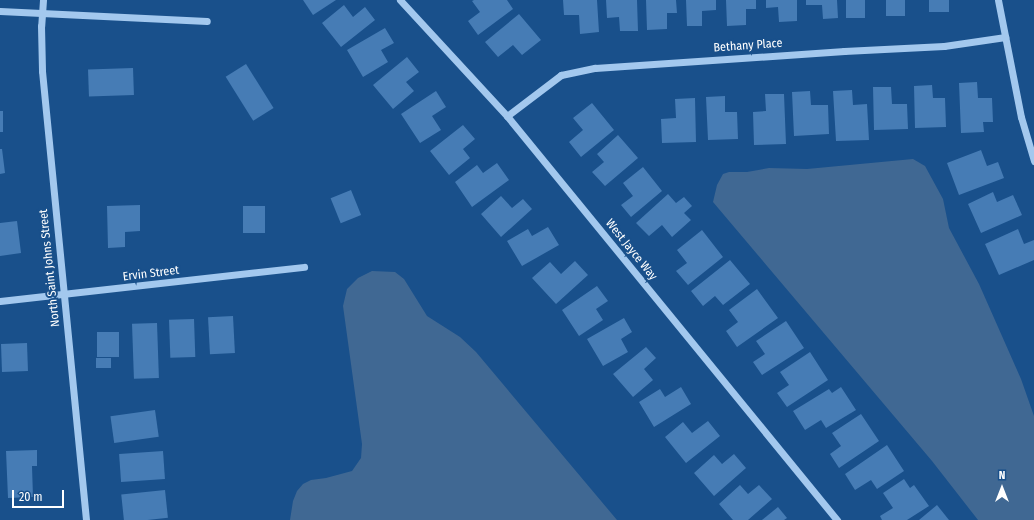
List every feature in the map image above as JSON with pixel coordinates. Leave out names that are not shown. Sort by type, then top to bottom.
[{"type":"street","name":"North Saint Johns Street","points":[[43,0],[42,71],[86,520]]},
{"type":"street","name":"West Jayce Way","points":[[400,0],[507,116],[837,520]]},
{"type":"street","points":[[998,0],[1021,117],[1034,161]]},
{"type":"street","points":[[0,10],[207,21]]},
{"type":"street","name":"Bethany Place","points":[[507,116],[561,75],[595,68],[844,51],[944,46],[1005,37]]},
{"type":"street","name":"Ervin Street","points":[[0,301],[304,267]]},
{"type":"water","points":[[913,159],[925,166],[943,199],[949,228],[979,284],[1021,379],[1034,416],[1034,520],[978,520],[932,461],[713,202],[717,185],[723,174],[729,172],[747,172],[769,168],[807,169]]},
{"type":"water","points":[[372,271],[395,272],[404,279],[427,316],[460,337],[476,352],[617,520],[290,520],[293,501],[297,491],[303,484],[311,480],[326,478],[352,471],[361,458],[362,444],[343,306],[347,289],[358,278]]},
{"type":"building","points":[[303,0],[336,0],[313,15]]},
{"type":"building","points":[[507,0],[513,9],[478,35],[468,21],[480,12],[472,1]]},
{"type":"building","points":[[563,0],[597,0],[599,32],[580,34],[579,15],[564,15]]},
{"type":"building","points":[[606,0],[637,0],[638,31],[620,31],[619,17],[607,18]]},
{"type":"building","points":[[646,0],[676,0],[677,13],[667,13],[667,29],[647,30]]},
{"type":"building","points":[[686,0],[716,0],[716,10],[702,11],[702,26],[687,26]]},
{"type":"building","points":[[726,0],[756,0],[756,9],[746,9],[746,25],[727,26]]},
{"type":"building","points":[[766,0],[797,0],[797,21],[779,22],[778,7],[766,8]]},
{"type":"building","points":[[806,0],[837,0],[838,18],[823,19],[822,5],[806,5]]},
{"type":"building","points":[[846,0],[865,0],[865,18],[846,18]]},
{"type":"building","points":[[886,0],[905,0],[905,16],[886,16]]},
{"type":"building","points":[[929,0],[949,0],[949,12],[929,12]]},
{"type":"building","points":[[344,5],[353,17],[365,7],[375,20],[341,47],[322,23]]},
{"type":"building","points":[[519,14],[541,40],[522,55],[513,45],[498,57],[485,42]]},
{"type":"building","points":[[385,28],[394,43],[381,50],[388,62],[363,77],[347,50]]},
{"type":"building","points":[[407,57],[419,72],[406,82],[414,91],[393,109],[373,85]]},
{"type":"building","points":[[246,64],[274,108],[253,121],[226,77]]},
{"type":"building","points":[[133,68],[134,95],[89,97],[88,70]]},
{"type":"building","points":[[977,82],[978,98],[992,98],[993,122],[983,122],[984,132],[961,133],[959,83]]},
{"type":"building","points":[[932,85],[933,98],[945,98],[946,127],[915,128],[914,86]]},
{"type":"building","points":[[873,87],[891,87],[892,104],[907,104],[908,129],[874,130]]},
{"type":"building","points":[[852,90],[853,105],[867,104],[869,140],[836,141],[833,91]]},
{"type":"building","points":[[436,91],[446,107],[432,116],[441,130],[420,143],[401,114]]},
{"type":"building","points":[[810,91],[811,105],[828,105],[829,134],[794,136],[792,92]]},
{"type":"building","points":[[765,94],[784,94],[786,144],[754,145],[753,112],[766,111]]},
{"type":"building","points":[[725,96],[725,112],[737,112],[738,139],[708,140],[706,97]]},
{"type":"building","points":[[695,98],[696,142],[662,143],[661,119],[676,118],[675,99]]},
{"type":"building","points":[[592,103],[614,130],[581,157],[569,142],[583,130],[573,118]]},
{"type":"building","points":[[0,111],[3,111],[3,132],[0,132]]},
{"type":"building","points":[[463,125],[475,139],[463,149],[470,158],[449,175],[430,151]]},
{"type":"building","points":[[618,135],[638,158],[605,186],[592,172],[604,162],[597,154]]},
{"type":"building","points":[[0,149],[2,149],[5,173],[0,174]]},
{"type":"building","points":[[981,150],[987,166],[998,162],[1004,178],[959,195],[947,163]]},
{"type":"building","points":[[497,163],[509,180],[472,207],[455,182],[477,165],[483,173]]},
{"type":"building","points":[[643,167],[662,191],[631,217],[621,205],[633,196],[623,183]]},
{"type":"building","points":[[351,190],[361,215],[341,223],[331,198]]},
{"type":"building","points":[[993,192],[997,202],[1013,195],[1022,215],[981,233],[968,204]]},
{"type":"building","points":[[668,194],[676,203],[684,197],[692,206],[684,213],[691,220],[672,237],[662,225],[649,236],[636,223]]},
{"type":"building","points":[[501,196],[512,208],[523,199],[532,209],[501,237],[481,214]]},
{"type":"building","points":[[140,205],[140,231],[125,232],[125,247],[108,248],[107,206]]},
{"type":"building","points":[[243,206],[265,206],[265,233],[243,233]]},
{"type":"building","points":[[17,221],[21,253],[0,256],[0,223]]},
{"type":"building","points":[[548,227],[559,245],[522,266],[507,241],[528,229],[532,236]]},
{"type":"building","points":[[1018,229],[1024,244],[1034,240],[1034,260],[999,275],[985,244]]},
{"type":"building","points":[[702,230],[723,257],[688,285],[676,271],[687,263],[677,250]]},
{"type":"building","points":[[730,260],[750,284],[723,305],[715,296],[703,306],[691,291]]},
{"type":"building","points":[[575,261],[588,275],[556,304],[532,278],[550,262],[561,274]]},
{"type":"building","points":[[597,286],[608,301],[596,309],[603,320],[579,336],[562,310]]},
{"type":"building","points":[[757,289],[778,318],[737,347],[726,331],[738,322],[729,310]]},
{"type":"building","points":[[233,316],[235,353],[210,354],[208,317]]},
{"type":"building","points":[[624,318],[632,332],[621,339],[628,352],[603,366],[587,339]]},
{"type":"building","points":[[194,319],[195,357],[170,358],[169,320]]},
{"type":"building","points":[[786,321],[804,348],[762,375],[753,362],[765,354],[756,341]]},
{"type":"building","points":[[157,323],[159,378],[134,379],[132,324]]},
{"type":"building","points":[[97,332],[119,332],[119,357],[97,357]]},
{"type":"building","points":[[27,343],[28,371],[2,372],[1,344]]},
{"type":"building","points":[[646,347],[656,358],[644,369],[653,380],[633,397],[613,374]]},
{"type":"building","points":[[810,352],[828,380],[787,407],[777,393],[789,385],[780,372]]},
{"type":"building","points":[[96,358],[111,358],[111,368],[96,368]]},
{"type":"building","points":[[681,387],[691,404],[654,427],[639,402],[660,389],[665,397]]},
{"type":"building","points":[[841,387],[856,410],[826,428],[821,420],[805,430],[793,411],[829,389],[832,393]]},
{"type":"building","points":[[155,410],[159,437],[114,443],[110,416]]},
{"type":"building","points":[[861,414],[879,441],[839,468],[830,454],[841,446],[832,433]]},
{"type":"building","points":[[708,421],[720,436],[686,463],[665,437],[683,422],[692,433]]},
{"type":"building","points":[[887,445],[904,471],[877,489],[871,480],[855,490],[845,474]]},
{"type":"building","points":[[37,450],[37,466],[32,466],[33,497],[8,498],[6,451]]},
{"type":"building","points":[[163,451],[165,479],[121,482],[119,454]]},
{"type":"building","points":[[734,454],[746,468],[714,496],[694,473],[714,455],[722,464]]},
{"type":"building","points":[[904,479],[910,488],[914,485],[929,506],[907,520],[882,520],[880,516],[893,508],[883,493]]},
{"type":"building","points":[[740,485],[748,494],[759,485],[772,499],[748,520],[733,520],[719,504]]},
{"type":"building","points":[[165,490],[168,518],[124,520],[121,495]]},
{"type":"building","points":[[937,505],[949,520],[919,520]]},
{"type":"building","points":[[778,507],[787,518],[784,520],[762,520]]}]
